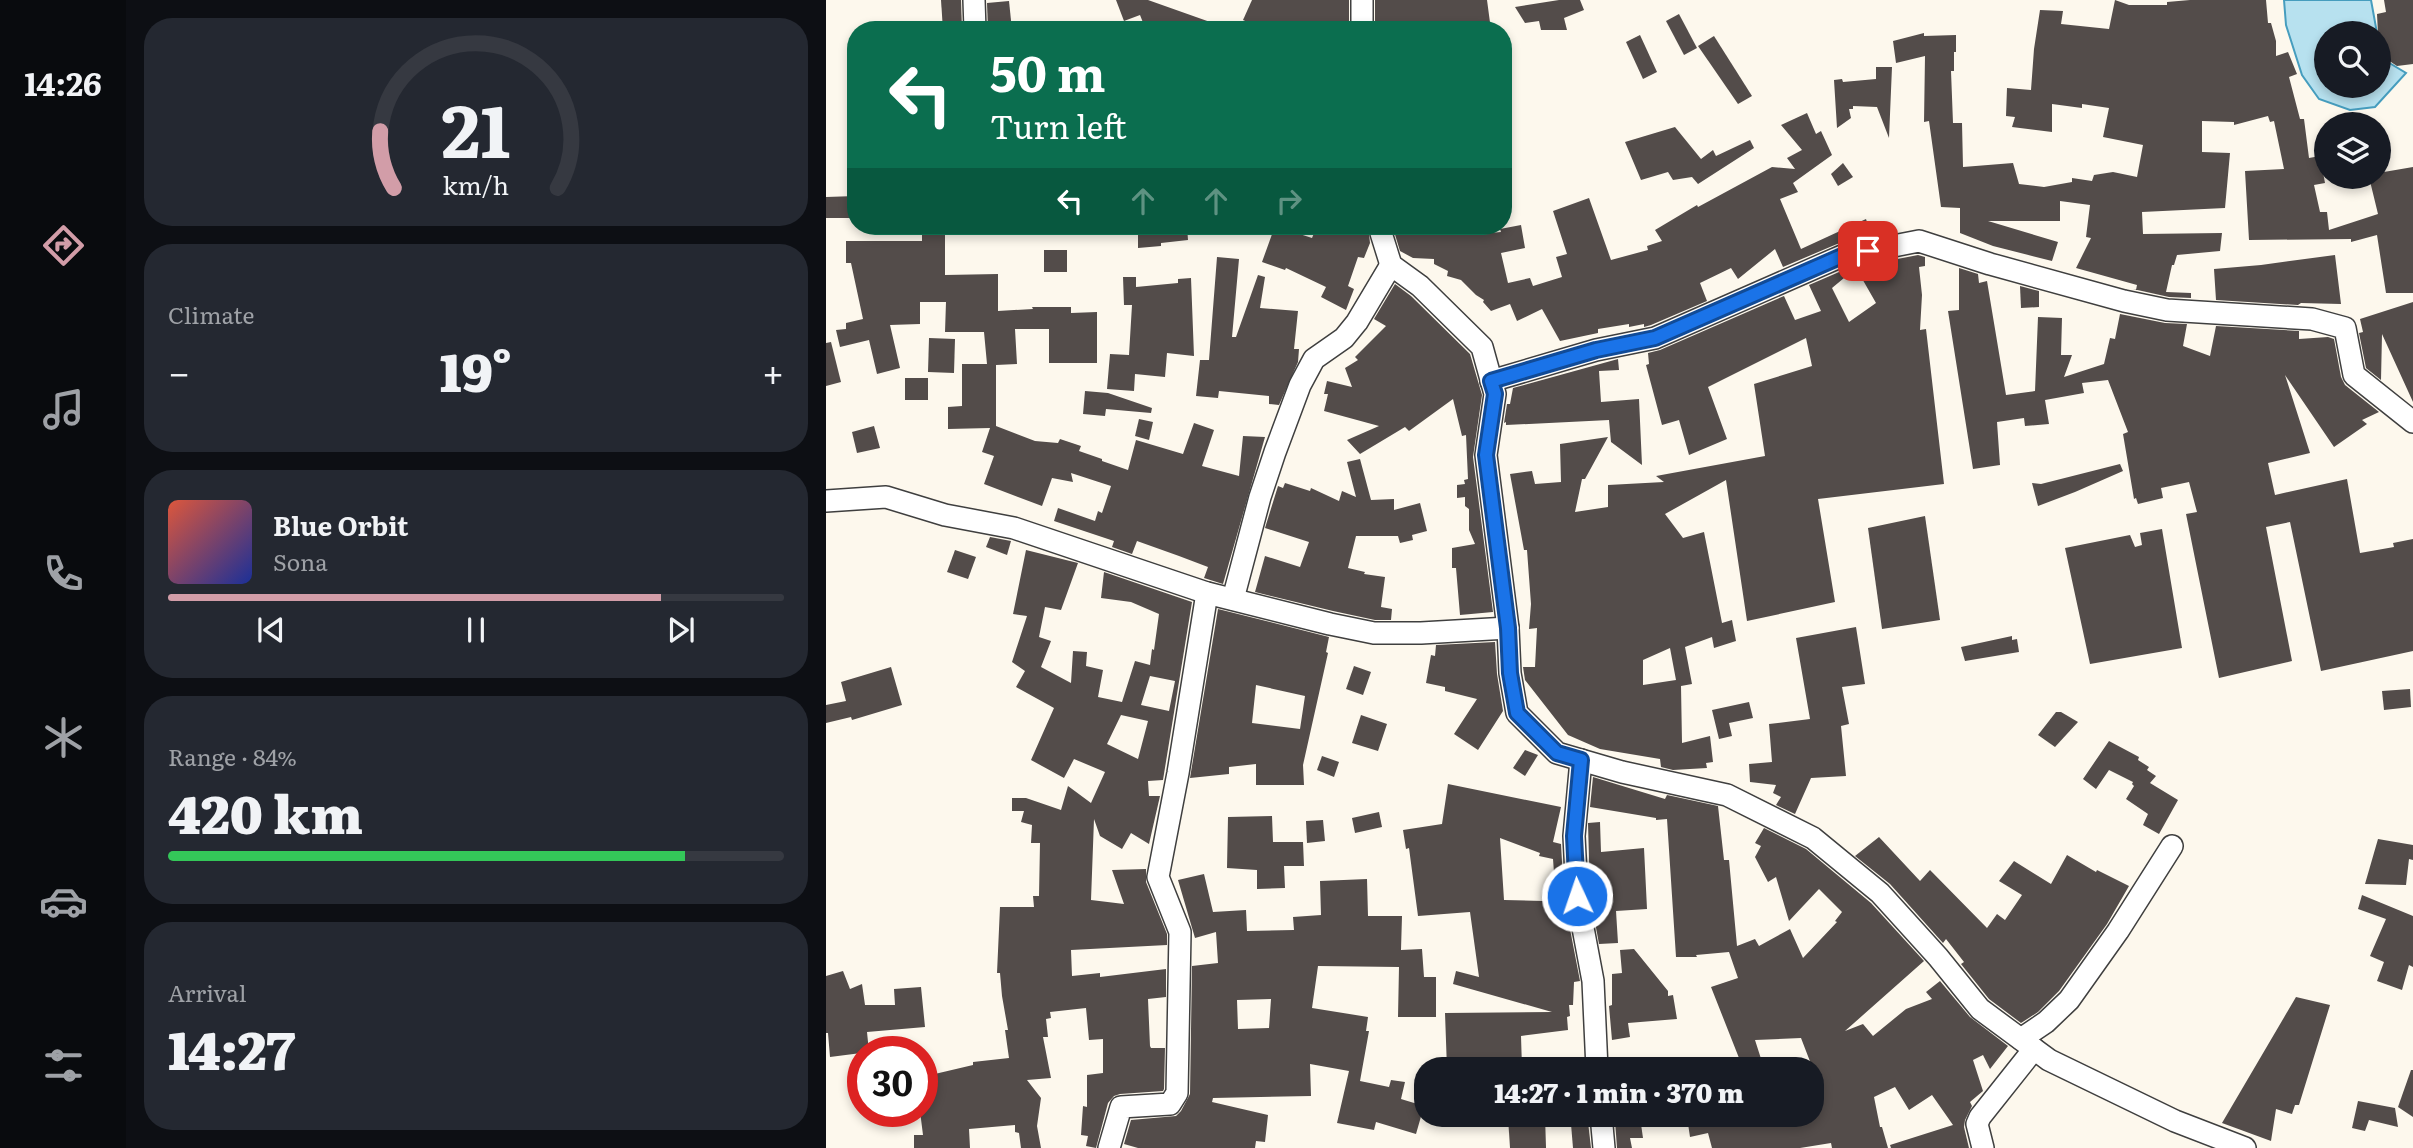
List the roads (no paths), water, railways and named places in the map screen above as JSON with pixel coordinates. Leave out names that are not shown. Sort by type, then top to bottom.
[{"type":"street","points":[[974,0],[975,21]]},
{"type":"street","points":[[1362,0],[1362,21]]},
{"type":"street","points":[[1382,235],[1391,265],[1420,286],[1482,347],[1495,394],[1486,455],[1508,628],[1510,673],[1517,713],[1557,753],[1622,772],[1727,795],[1813,838],[1880,893],[1938,957],[1980,1009],[2049,1060],[2175,1121],[2245,1148]]},
{"type":"street","points":[[1491,381],[1596,350],[1655,338],[1842,256],[1919,241],[1990,264],[2124,301],[2167,310],[2312,319],[2345,328],[2354,375],[2413,422]]},
{"type":"street","points":[[1233,599],[1260,498],[1300,385],[1314,359],[1344,338],[1357,322],[1391,265]]},
{"type":"street","points":[[826,501],[886,497],[945,514],[1014,528],[1207,593],[1330,625],[1374,633],[1508,628]]},
{"type":"street","points":[[1109,1148],[1121,1107],[1170,1104],[1177,1093],[1180,932],[1158,877],[1207,593]]},
{"type":"street","points":[[1581,760],[1574,836],[1577,896],[1593,981],[1596,1057]]},
{"type":"street","points":[[1983,1148],[1977,1124],[1980,1116],[2027,1044],[2069,1000],[2118,931],[2172,846]]},
{"type":"street","points":[[1602,1127],[1604,1148]]},
{"type":"water","points":[[2284,0],[2371,0],[2375,21],[2314,21],[2314,92],[2302,75],[2286,25]]},
{"type":"water","points":[[2391,64],[2406,73],[2391,89]]},
{"type":"water","points":[[2383,98],[2375,107],[2350,110],[2319,99]]}]
